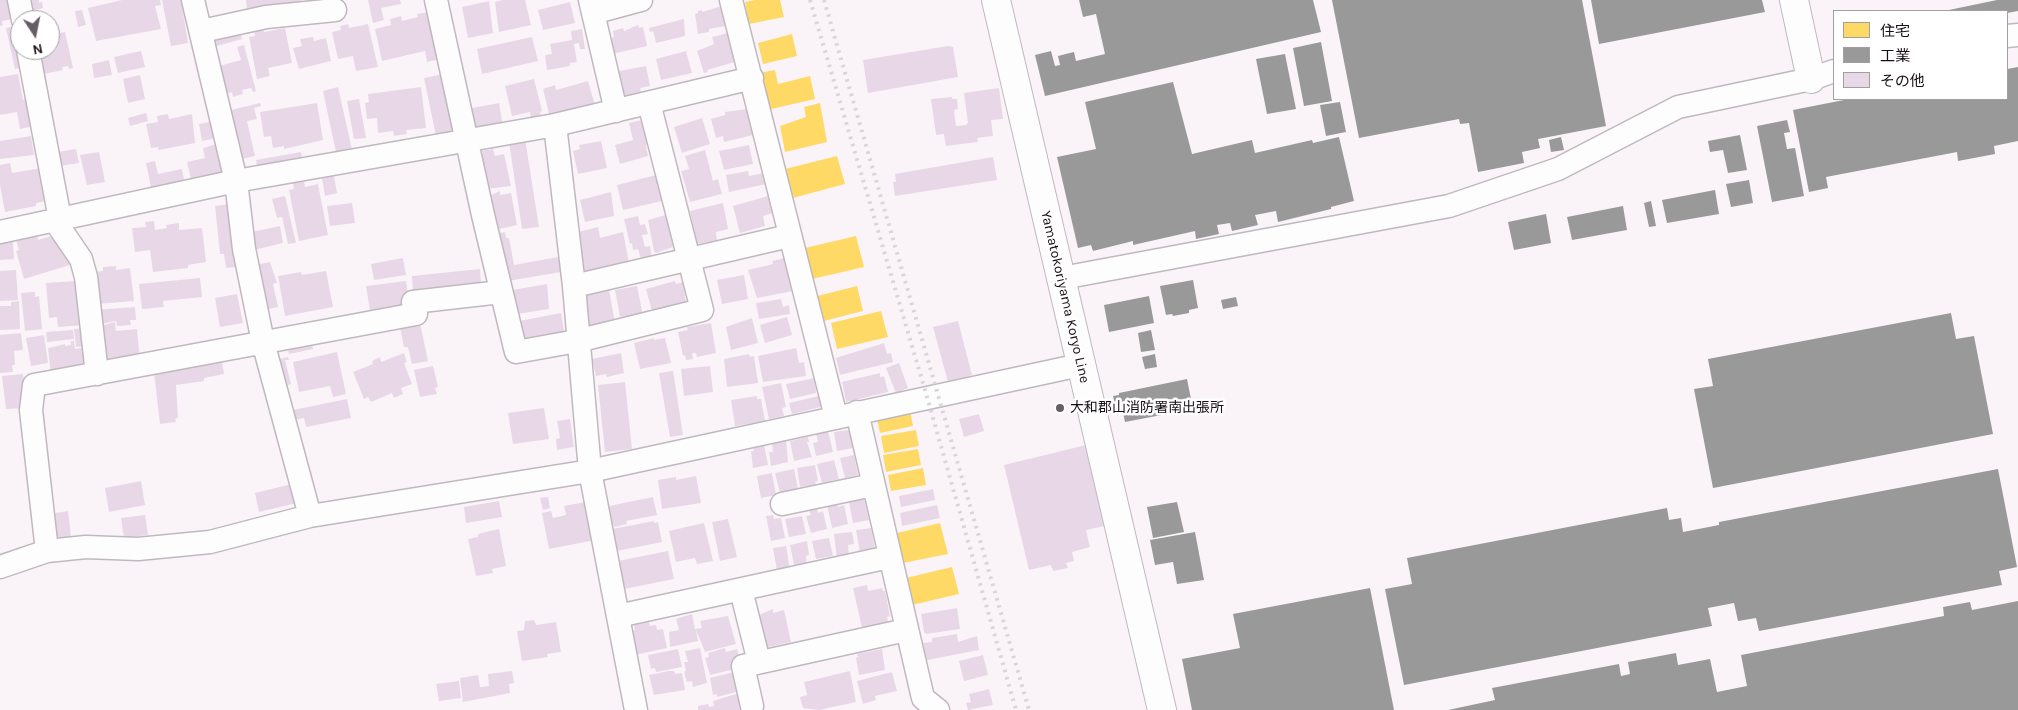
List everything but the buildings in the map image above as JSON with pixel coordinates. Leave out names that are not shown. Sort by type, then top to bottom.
[{"type":"main road","name":"Yamatokoriyama Koryo Line","points":[[996,0],[1162,710]]},
{"type":"main road","points":[[1794,0],[1822,75]]},
{"type":"street","points":[[193,0],[202,31],[236,181],[244,249],[263,342],[310,516]]},
{"type":"street","points":[[436,0],[516,352],[577,341],[702,310],[691,260],[650,103]]},
{"type":"street","points":[[616,111],[591,6],[642,0]]},
{"type":"street","points":[[731,0],[752,78],[789,236],[846,414],[873,486],[923,698],[938,710]]},
{"type":"street","points":[[202,31],[266,16],[335,10]]},
{"type":"street","points":[[30,60],[57,220],[81,259],[86,277],[97,374]]},
{"type":"street","points":[[1062,278],[1449,206],[1558,169],[1678,107],[1822,75]]},
{"type":"street","points":[[0,232],[236,181],[556,126],[752,78]]},
{"type":"street","points":[[556,126],[574,286],[577,341],[590,471],[636,710]]},
{"type":"street","points":[[574,286],[789,236]]},
{"type":"street","points":[[47,551],[31,410],[34,385],[416,314],[413,302],[501,292]]},
{"type":"street","points":[[0,567],[47,551],[86,547],[138,549],[210,542],[310,516],[590,471],[846,414],[1080,365]]},
{"type":"street","points":[[782,504],[873,486]]},
{"type":"street","points":[[618,616],[889,557]]},
{"type":"street","points":[[741,590],[759,662]]},
{"type":"street","points":[[752,706],[743,666],[906,630]]},
{"type":"railway","points":[[810,0],[925,390],[1016,710]]},
{"type":"railway","points":[[824,0],[1029,710]]},
{"type":"place","name":"大和郡山消防署南出張所","points":[[1060,408]]}]
